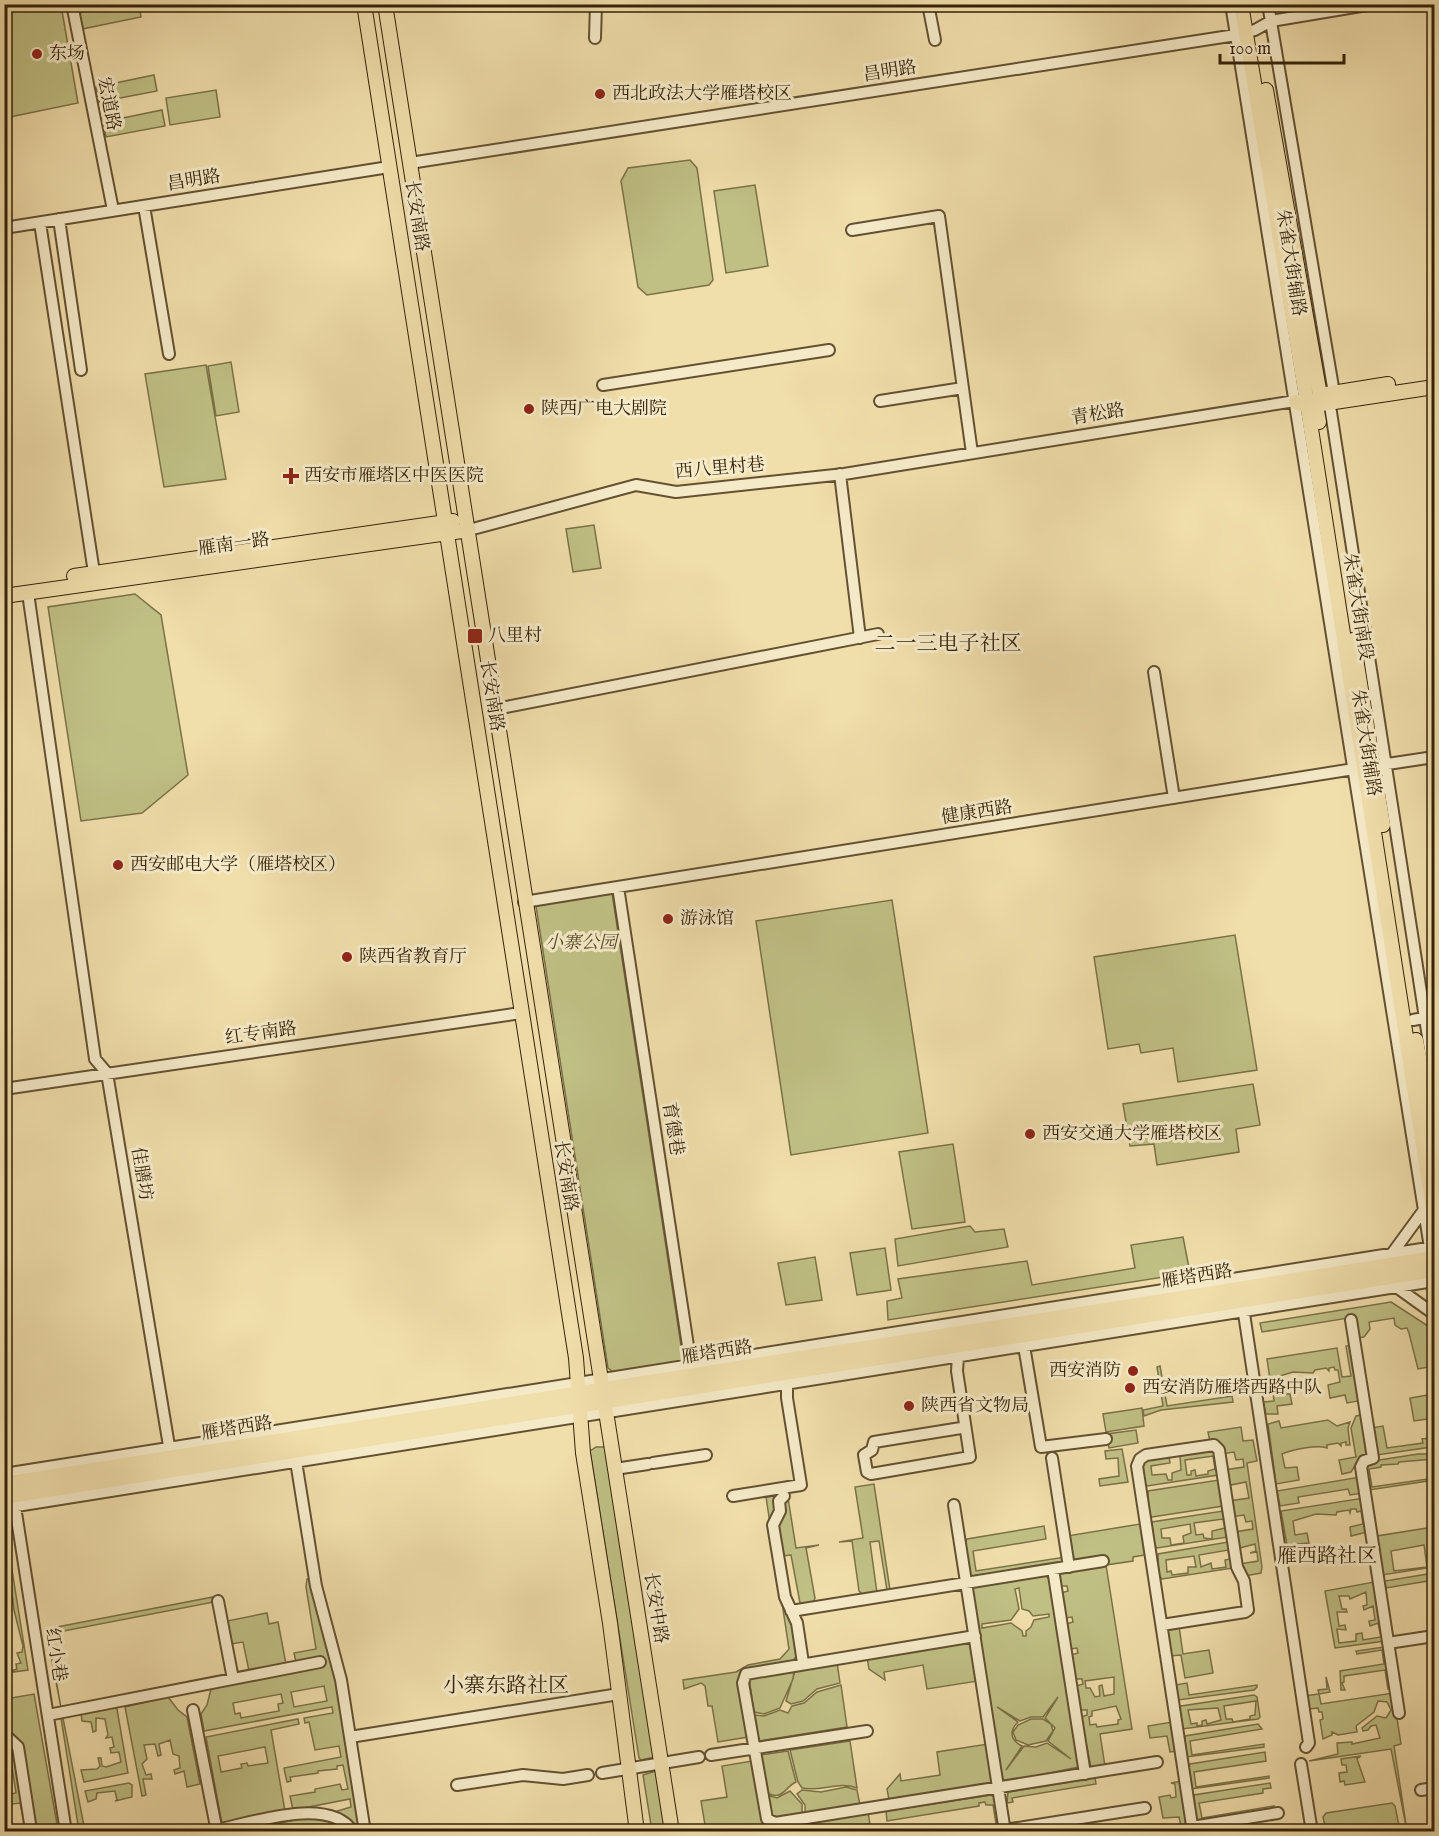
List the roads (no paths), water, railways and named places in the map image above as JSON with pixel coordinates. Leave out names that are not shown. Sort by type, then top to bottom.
[{"type":"main road","name":"长安南路","points":[[364,4],[447,528],[579,1400]]},
{"type":"main road","name":"长安南路","points":[[385,4],[603,1396]]},
{"type":"main road","name":"朱雀大街南段","points":[[1241,4],[1316,400],[1430,1208]]},
{"type":"main road","name":"朱雀大街南段","points":[[1245,32],[1251,4]]},
{"type":"main road","name":"青松路","points":[[1316,400],[1434,378]]},
{"type":"main road","name":"青松路","points":[[1316,400],[1434,387]]},
{"type":"main road","name":"雁南一路","points":[[4,587],[95,578],[468,525]]},
{"type":"main road","name":"雁南一路","points":[[4,596],[95,578]]},
{"type":"main road","name":"朱雀大街南段","points":[[1369,767],[1424,1018],[1434,1141]]},
{"type":"main road","name":"雁塔西路","points":[[8,1492],[171,1459],[1243,1306],[1433,1261]]},
{"type":"main road","name":"雁塔西路","points":[[603,1396],[692,1370],[1384,1272]]},
{"type":"main road","name":"长安中路","points":[[603,1396],[672,1832]]},
{"type":"main road","name":"雁塔西路","points":[[171,1459],[295,1456],[579,1400]]},
{"type":"main road","points":[[579,1400],[635,1831]]},
{"type":"street","name":"宏道路","points":[[72,4],[113,210]]},
{"type":"street","points":[[596,4],[596,38]]},
{"type":"street","points":[[792,4],[802,4]]},
{"type":"street","points":[[928,4],[935,40]]},
{"type":"street","points":[[1230,4],[1245,32]]},
{"type":"street","name":"朱雀大街辅路","points":[[1268,4],[1316,400],[1369,767]]},
{"type":"street","name":"昌明路","points":[[410,163],[1245,32],[1271,21],[1373,4]]},
{"type":"street","name":"昌明路","points":[[4,228],[389,167]]},
{"type":"street","points":[[144,206],[169,354]]},
{"type":"street","points":[[852,230],[939,216],[972,453]]},
{"type":"street","points":[[59,219],[81,370]]},
{"type":"street","points":[[40,223],[95,578]]},
{"type":"street","points":[[603,384],[829,350]]},
{"type":"street","points":[[880,401],[963,388]]},
{"type":"street","name":"青松路","points":[[906,464],[1316,400]]},
{"type":"street","name":"西八里村巷","points":[[468,525],[636,485],[676,492],[840,474],[906,464]]},
{"type":"street","points":[[840,474],[860,638]]},
{"type":"street","name":"佳膳坊","points":[[28,592],[95,1059],[107,1073],[171,1459]]},
{"type":"street","points":[[496,709],[878,634]]},
{"type":"street","points":[[1154,672],[1174,798]]},
{"type":"street","name":"健康西路","points":[[525,902],[1434,757]]},
{"type":"street","name":"育德巷","points":[[618,887],[692,1370]]},
{"type":"street","name":"红专南路","points":[[4,1089],[521,1013]]},
{"type":"street","points":[[1424,1018],[1434,1076]]},
{"type":"street","points":[[1430,1208],[1392,1254],[1384,1272],[1397,1287],[1434,1314]]},
{"type":"street","points":[[692,1370],[1392,1254],[1433,1261],[1430,1208]]},
{"type":"street","points":[[579,1400],[603,1396],[787,1384],[1024,1346],[1243,1306],[1434,1281]]},
{"type":"street","points":[[1243,1306],[1288,1593],[1309,1743],[1306,1747]]},
{"type":"street","points":[[1351,1320],[1373,1458],[1364,1461],[1361,1467],[1399,1713]]},
{"type":"street","points":[[1024,1346],[1041,1448],[1106,1439]]},
{"type":"street","points":[[958,1357],[957,1369],[970,1457],[871,1474],[866,1471],[864,1455],[872,1450],[874,1442],[961,1428]]},
{"type":"street","points":[[733,1496],[801,1485],[786,1396],[787,1384]]},
{"type":"street","points":[[1162,1625],[1248,1610],[1244,1581],[1237,1567],[1219,1450],[1214,1445],[1146,1455],[1138,1463],[1192,1829],[1278,1813]]},
{"type":"street","points":[[615,1469],[706,1455]]},
{"type":"street","points":[[8,1492],[295,1456],[314,1574],[339,1669],[365,1832]]},
{"type":"street","points":[[1052,1458],[1069,1567]]},
{"type":"street","name":"红小巷","points":[[8,1492],[48,1715],[66,1832]]},
{"type":"street","points":[[784,1496],[779,1501],[780,1511],[773,1525],[785,1597],[795,1618],[803,1663]]},
{"type":"street","points":[[954,1505],[1005,1831],[1145,1808]]},
{"type":"street","points":[[791,1611],[1103,1562]]},
{"type":"street","points":[[1053,1569],[1085,1774]]},
{"type":"street","points":[[218,1601],[233,1679]]},
{"type":"street","points":[[975,1636],[752,1671],[744,1677],[764,1816],[771,1822],[1157,1762]]},
{"type":"street","points":[[1388,1643],[1434,1636]]},
{"type":"street","points":[[48,1715],[320,1662]]},
{"type":"street","points":[[350,1737],[618,1694]]},
{"type":"street","points":[[193,1710],[216,1831],[314,1812],[334,1816],[353,1832]]},
{"type":"street","points":[[711,1755],[867,1731]]},
{"type":"street","points":[[4,1734],[18,1747],[31,1830]]},
{"type":"street","points":[[602,1773],[699,1757]]},
{"type":"street","points":[[1301,1764],[1312,1832]]},
{"type":"street","points":[[457,1785],[523,1775],[562,1779],[588,1775]]},
{"type":"street","points":[[1421,1790],[1434,1788]]},
{"type":"place","name":"东场","points":[[37,54]]},
{"type":"place","name":"西北政法大学雁塔校区","points":[[600,94]]},
{"type":"place","name":"陕西广电大剧院","points":[[529,409]]},
{"type":"place","name":"西安市雁塔区中医医院","points":[[291,476]]},
{"type":"place","name":"八里村","points":[[475,636]]},
{"type":"place","name":"西安邮电大学（雁塔校区）","points":[[118,865]]},
{"type":"place","name":"游泳馆","points":[[668,919]]},
{"type":"place","name":"陕西省教育厅","points":[[347,957]]},
{"type":"place","name":"西安交通大学雁塔校区","points":[[1030,1134]]},
{"type":"place","name":"西安消防","points":[[1133,1371]]},
{"type":"place","name":"西安消防雁塔西路中队","points":[[1130,1388]]},
{"type":"place","name":"陕西省文物局","points":[[909,1406]]},
{"type":"district","name":"二一三电子社区","points":[[948,644]]},
{"type":"district","name":"雁西路社区","points":[[1327,1556]]},
{"type":"district","name":"小寨东路社区","points":[[506,1686]]},
{"type":"park label","name":"小寨公园","points":[[581,943]]}]
